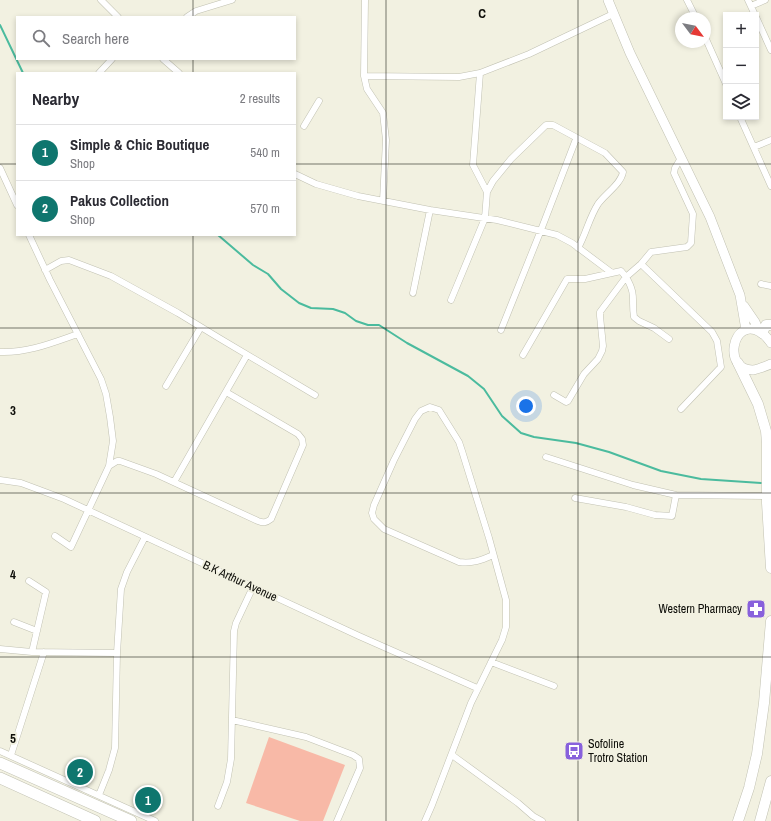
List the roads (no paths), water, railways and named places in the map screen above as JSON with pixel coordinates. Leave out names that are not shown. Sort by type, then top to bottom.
[{"type":"highway","points":[[0,763],[131,821]]},
{"type":"highway","points":[[0,778],[95,821]]},
{"type":"main road","points":[[761,332],[766,325],[771,324]]},
{"type":"main road","points":[[738,363],[758,404],[766,431],[767,496],[771,568]]},
{"type":"main road","points":[[738,821],[749,788],[757,754],[764,703],[771,621]]},
{"type":"main road","points":[[760,821],[771,781]]},
{"type":"street","points":[[101,0],[117,16]]},
{"type":"street","points":[[188,16],[196,11],[232,0]]},
{"type":"street","points":[[365,0],[364,76],[367,89],[383,113],[386,140],[383,201]]},
{"type":"street","points":[[608,0],[630,53],[710,217],[728,260],[742,303],[746,330]]},
{"type":"street","points":[[687,0],[693,12]]},
{"type":"street","points":[[748,0],[754,12]]},
{"type":"street","points":[[751,6],[765,0]]},
{"type":"street","points":[[364,76],[459,77],[480,73],[529,54],[613,14]]},
{"type":"street","points":[[759,23],[771,50]]},
{"type":"street","points":[[710,48],[723,77]]},
{"type":"street","points":[[100,72],[111,60]]},
{"type":"street","points":[[164,60],[178,72]]},
{"type":"street","points":[[480,73],[473,165],[488,192]]},
{"type":"street","points":[[304,126],[319,101]]},
{"type":"street","points":[[741,120],[771,186]]},
{"type":"street","points":[[451,300],[485,218],[488,192],[497,175],[546,124],[553,125],[604,153],[623,172],[622,178],[605,195],[597,206],[578,248]]},
{"type":"street","points":[[501,330],[576,138]]},
{"type":"street","points":[[754,147],[771,140]]},
{"type":"street","points":[[554,395],[566,402],[568,401],[584,374],[600,356],[603,346],[600,312],[626,278],[651,252],[690,246],[692,241],[693,214],[674,173],[675,168],[681,158]]},
{"type":"street","points":[[0,168],[16,203]]},
{"type":"street","points":[[296,174],[316,184],[383,201],[485,218],[541,230],[557,235],[578,248],[612,273]]},
{"type":"street","points":[[413,293],[430,210]]},
{"type":"street","points":[[29,236],[45,270],[101,379],[106,394],[110,417],[112,441],[109,466],[71,547],[55,536]]},
{"type":"street","points":[[45,270],[61,261],[69,260],[78,262],[111,276],[178,312],[315,394]]},
{"type":"street","points":[[641,264],[712,332],[717,341],[722,367],[681,409]]},
{"type":"street","points":[[523,355],[567,279],[583,279],[621,271],[632,287],[634,317],[654,328],[669,339]]},
{"type":"street","points":[[761,284],[771,286]]},
{"type":"street","points":[[742,303],[761,332],[771,343]]},
{"type":"street","points":[[166,386],[201,327]]},
{"type":"street","points":[[761,332],[752,329],[746,330],[738,336],[734,345],[734,355],[738,363],[751,370],[771,364]]},
{"type":"street","points":[[0,352],[14,352],[40,348],[78,334]]},
{"type":"street","points":[[174,482],[247,354]]},
{"type":"street","points":[[109,466],[117,461],[120,461],[174,482],[265,523],[271,519],[303,445],[302,439],[298,434],[226,392]]},
{"type":"street","points":[[425,821],[478,688],[502,640],[506,627],[507,614],[506,600],[482,516],[459,442],[439,410],[430,407],[426,408],[421,411],[415,419],[394,460],[374,504],[372,512],[374,519],[384,530],[459,562],[468,563],[478,561],[493,555]]},
{"type":"street","points":[[546,457],[633,485],[676,494],[767,496]]},
{"type":"street","name":"B.K Arthur Avenue","points":[[0,480],[22,483],[88,510],[359,636],[478,688]]},
{"type":"street","points":[[575,498],[626,507],[655,515],[672,516],[676,494]]},
{"type":"street","points":[[99,795],[109,770],[115,748],[117,653],[121,596],[124,580],[145,537]]},
{"type":"street","points":[[29,581],[46,592],[32,652]]},
{"type":"street","points":[[218,806],[230,771],[234,631],[236,623],[253,587]]},
{"type":"street","points":[[14,622],[37,631]]},
{"type":"street","points":[[0,650],[117,653]]},
{"type":"street","points":[[11,755],[44,652]]},
{"type":"street","points":[[491,662],[554,686]]},
{"type":"street","points":[[232,720],[306,737],[353,755],[359,759],[360,768],[337,821]]},
{"type":"street","points":[[0,750],[155,821]]},
{"type":"street","points":[[452,755],[518,803],[532,819],[542,821]]},
{"type":"waterway","points":[[0,25],[16,58]]},
{"type":"waterway","points":[[17,60],[23,72]]},
{"type":"waterway","points":[[219,236],[253,265],[268,274],[281,289],[299,303],[311,308],[333,309],[345,313],[356,321],[368,325],[379,325],[407,343],[468,376],[484,389],[502,416],[521,433],[534,437],[576,443],[609,452],[661,471],[701,479],[761,483]]},
{"type":"place","name":"Western Pharmacy","points":[[756,609]]},
{"type":"place","name":"Sofoline Trotro Station","points":[[574,751]]},
{"type":"place","name":"Pakus Collection","points":[[80,772]]},
{"type":"place","name":"Simple & Chic Boutique","points":[[148,800]]}]
